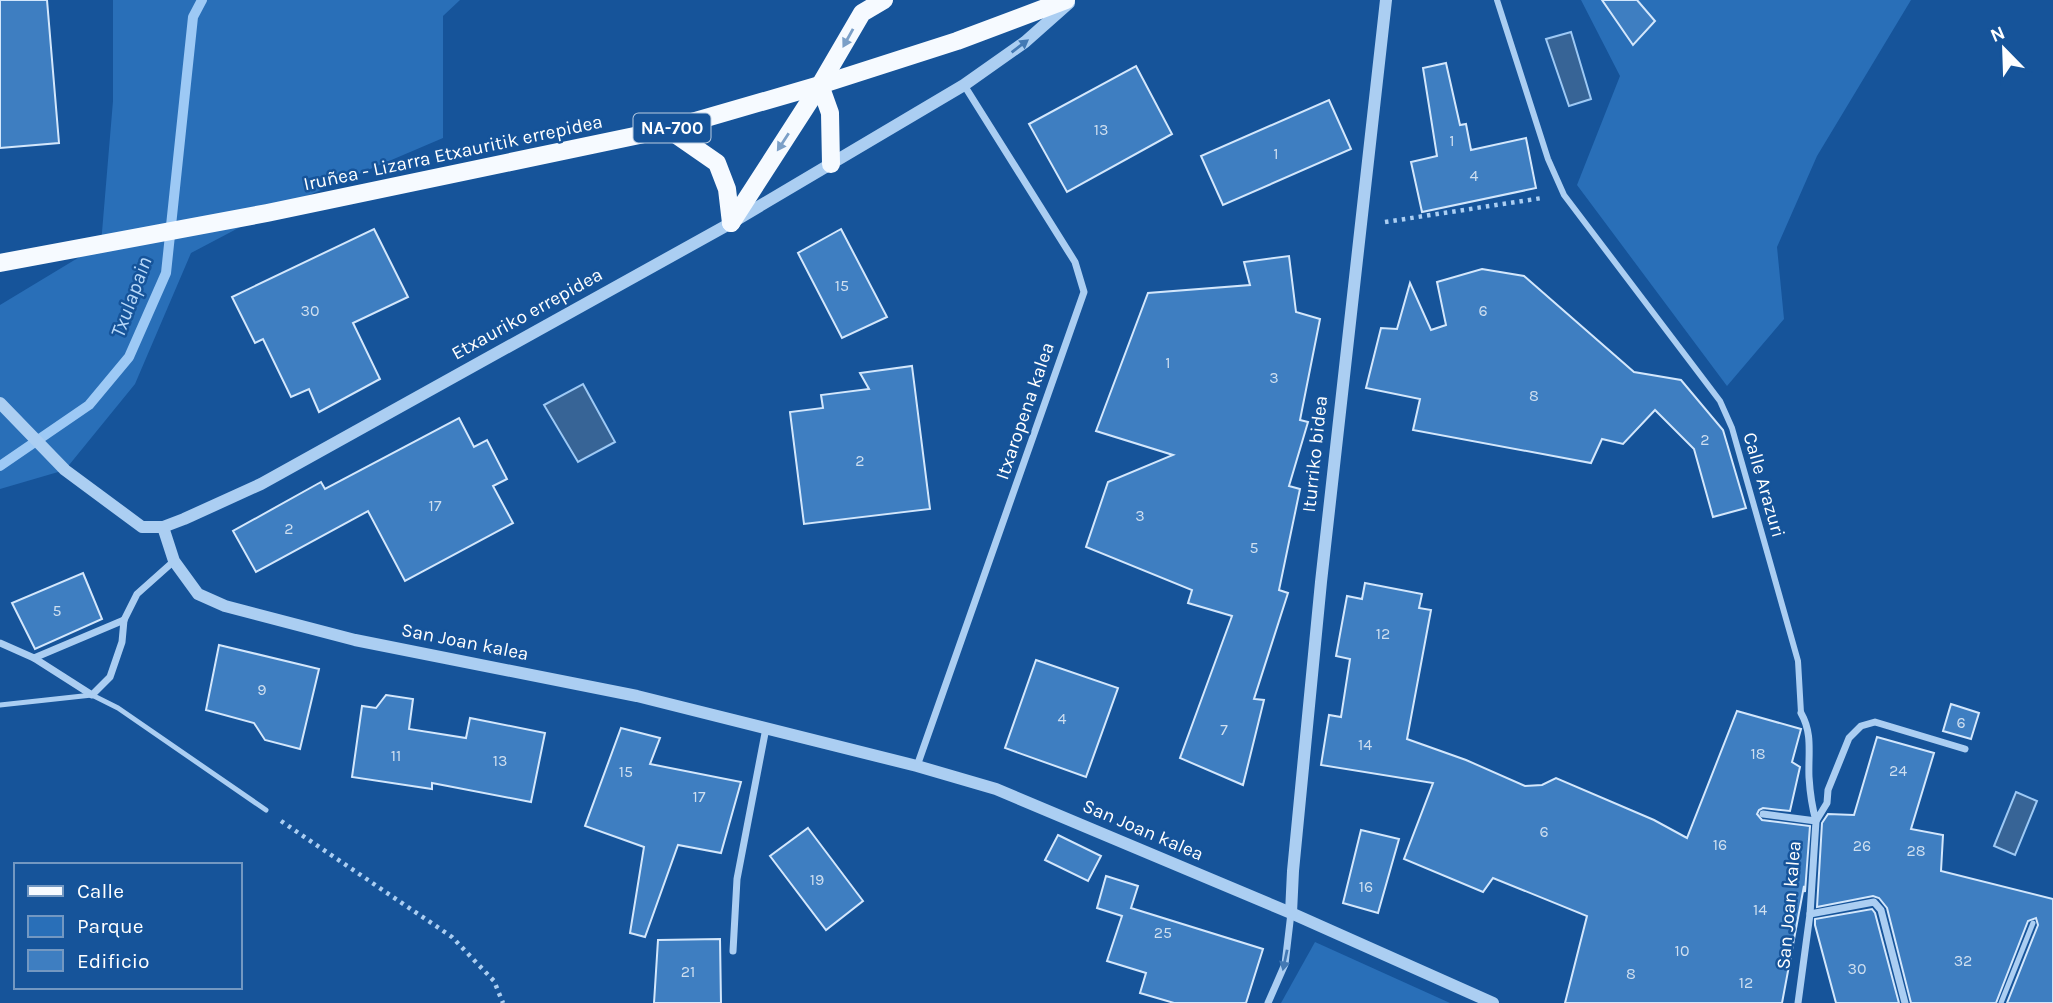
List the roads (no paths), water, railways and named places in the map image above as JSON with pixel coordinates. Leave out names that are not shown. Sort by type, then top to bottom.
[{"type":"main road","points":[[731,223],[820,85],[862,13],[884,0]]},
{"type":"main road","name":"Iruñea - Lizarra Etxauritik errepidea","points":[[0,263],[267,213],[668,129],[820,85],[957,41],[1066,0]]},
{"type":"main road","points":[[820,85],[831,113],[831,164]]},
{"type":"main road","points":[[668,129],[717,163],[727,189],[731,223]]},
{"type":"street","name":"Etxauriko errepidea","points":[[163,527],[261,484],[731,223],[964,85],[1026,42],[1072,0]]},
{"type":"street","name":"Iturriko bidea","points":[[1292,913],[1293,871],[1321,582],[1386,0]]},
{"type":"street","name":"Calle Arazuri","points":[[1496,0],[1548,159],[1564,195],[1720,401],[1732,428],[1798,661],[1801,713],[1807,723],[1811,745],[1808,760],[1809,781],[1815,821]]},
{"type":"street","name":"Itxaropena kalea","points":[[917,766],[1084,292],[1075,262],[964,85]]},
{"type":"street","points":[[0,403],[65,470],[142,527],[163,527]]},
{"type":"street","name":"San Joan kalea","points":[[163,527],[174,561],[198,594],[225,606],[355,640],[637,696],[917,766],[996,789],[1292,913],[1493,1003]]},
{"type":"street","points":[[0,643],[34,658],[92,695],[110,677],[122,642],[124,620],[137,594],[174,561]]},
{"type":"street","points":[[34,658],[124,620]]},
{"type":"street","points":[[1815,821],[1827,803],[1828,790],[1850,738],[1861,726],[1875,722],[1965,749]]},
{"type":"street","points":[[733,951],[737,879],[766,728]]},
{"type":"street","name":"San Joan kalea","points":[[1763,814],[1815,821],[1811,914],[1798,1003]]},
{"type":"street","points":[[1811,914],[1874,902],[1881,910],[1905,1003]]},
{"type":"street","points":[[1268,1003],[1285,964],[1292,913]]},
{"type":"lane","points":[[0,705],[92,695],[118,708],[266,810]]},
{"type":"lane","points":[[2001,1003],[2033,923]]},
{"type":"waterway","name":"Txulapain","points":[[0,466],[89,405],[129,357],[166,273],[193,17],[202,0]]}]
